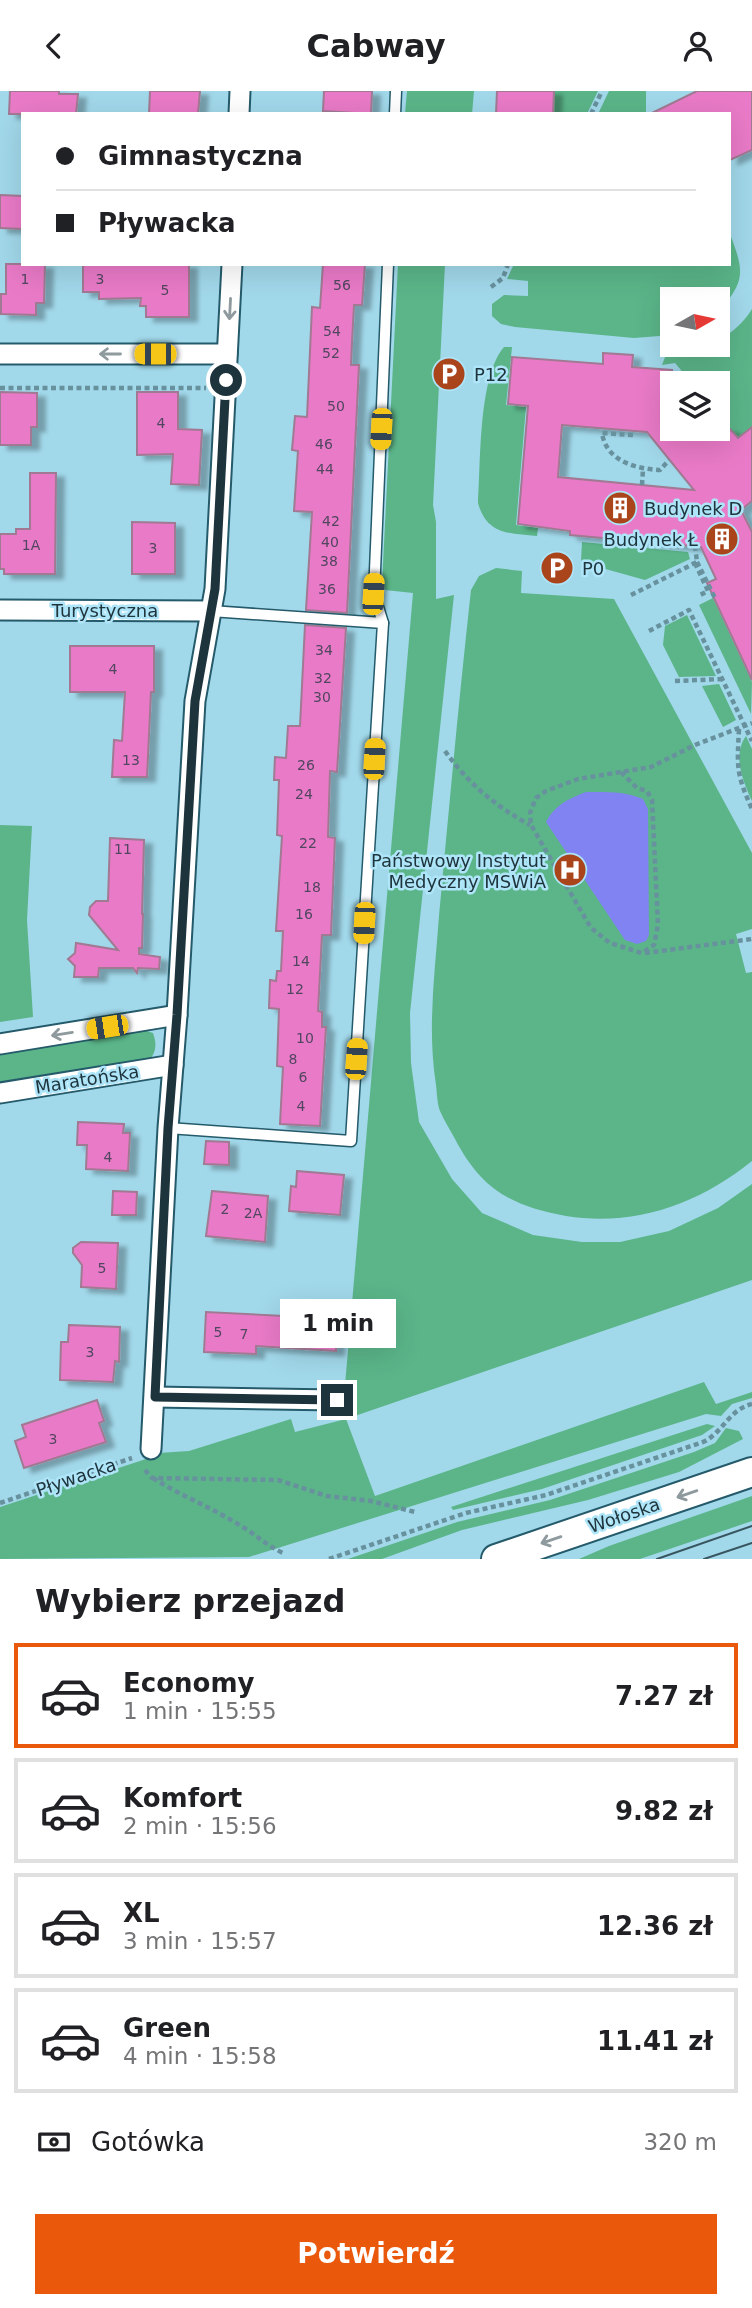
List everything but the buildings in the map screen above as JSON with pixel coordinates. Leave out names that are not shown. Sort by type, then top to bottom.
[{"type":"main road","name":"Wołoska","points":[[496,1559],[752,1472]]},
{"type":"street","points":[[239,112],[240,91]]},
{"type":"street","points":[[145,1453],[155,1397],[168,1128],[195,701],[215,589],[232,266]]},
{"type":"street","points":[[0,354],[228,354]]},
{"type":"street","name":"Turystyczna","points":[[0,610],[211,611]]},
{"type":"street","points":[[0,1044],[177,1015]]},
{"type":"street","name":"Maratońska","points":[[0,1093],[173,1065]]},
{"type":"street","points":[[155,1397],[337,1400]]},
{"type":"lane","points":[[395,112],[396,91]]},
{"type":"lane","points":[[168,1128],[351,1140],[383,623],[373,594],[388,266]]},
{"type":"lane","points":[[211,611],[383,623]]},
{"type":"path","points":[[592,112],[602,91]]},
{"type":"path","points":[[491,288],[503,278],[507,266]]},
{"type":"path","points":[[0,388],[208,388]]},
{"type":"path","points":[[634,435],[602,433],[603,442],[613,456],[643,470],[660,470],[669,460]]},
{"type":"path","points":[[642,485],[643,470]]},
{"type":"path","points":[[695,546],[696,562],[708,591],[700,595]]},
{"type":"path","points":[[631,595],[696,562]]},
{"type":"path","points":[[696,562],[715,598]]},
{"type":"path","points":[[649,631],[689,610],[723,679],[742,728],[752,741]]},
{"type":"path","points":[[675,681],[723,679]]},
{"type":"path","points":[[752,723],[695,745],[651,767],[578,779],[546,791],[536,798],[530,813],[531,825],[591,928],[610,943],[642,953],[752,939]]},
{"type":"path","points":[[742,728],[737,768],[740,783],[752,809]]},
{"type":"path","points":[[445,751],[469,781],[503,810],[531,825]]},
{"type":"path","points":[[621,772],[637,788],[647,791],[652,800],[658,925],[654,945],[642,953]]},
{"type":"path","points":[[329,1559],[466,1513],[546,1495],[696,1444],[716,1434],[734,1411],[752,1403]]},
{"type":"path","points":[[145,1453],[152,1478],[242,1527],[262,1543],[283,1553]]},
{"type":"path","name":"Pływacka","points":[[0,1503],[145,1453]]},
{"type":"path","points":[[152,1478],[278,1480],[327,1496],[371,1501],[415,1512]]},
{"type":"green space","points":[[407,91],[474,91],[472,112],[405,112]]},
{"type":"green space","points":[[554,91],[598,91],[588,112],[553,112]]},
{"type":"green space","points":[[609,91],[646,91],[646,112],[599,112]]},
{"type":"green space","points":[[731,237],[740,268],[738,284],[730,297],[730,287],[660,287],[660,336],[634,338],[501,324],[492,316],[492,304],[504,295],[528,296],[528,281],[507,279],[513,266],[731,266]]},
{"type":"green space","points":[[398,266],[445,266],[433,505],[436,522],[436,599],[454,595],[410,1013],[411,1063],[419,1122],[452,1179],[482,1213],[533,1235],[582,1242],[620,1242],[669,1231],[718,1208],[752,1184],[752,1280],[346,1419],[375,1496],[704,1382],[716,1404],[752,1392],[752,1398],[732,1404],[721,1416],[706,1414],[249,1557],[0,1559],[0,1507],[158,1453],[189,1451],[291,1419],[295,1432],[342,1420],[413,593],[385,590],[382,584]]},
{"type":"green space","points":[[752,309],[752,427],[738,438],[730,428],[730,371],[682,371],[675,363],[662,365],[665,357],[730,357],[730,332]]},
{"type":"green space","points":[[504,347],[512,347],[506,405],[526,407],[516,525],[538,528],[537,536],[508,533],[493,527],[478,503],[485,399],[489,378]]},
{"type":"green space","points":[[582,542],[688,552],[690,559],[645,580],[584,563],[581,561]]},
{"type":"green space","points":[[496,568],[522,571],[521,593],[614,599],[752,853],[752,929],[736,934],[746,973],[752,972],[752,1161],[732,1176],[688,1200],[641,1215],[592,1219],[566,1216],[529,1207],[500,1193],[487,1183],[465,1156],[438,1105],[433,1064],[433,1000],[471,590],[479,576]]},
{"type":"green space","points":[[713,598],[752,682],[751,714],[699,605]]},
{"type":"green space","points":[[687,615],[716,676],[679,677],[663,645],[665,626]]},
{"type":"green space","points":[[719,684],[736,720],[723,727],[702,686]]},
{"type":"green space","points":[[746,736],[752,749],[752,801],[742,777],[739,760]]},
{"type":"green space","points":[[0,825],[32,826],[27,920],[33,1017],[0,1022]]},
{"type":"green space","points":[[141,1029],[153,1033],[155,1042],[154,1053],[147,1064],[0,1087],[0,1051]]},
{"type":"green space","points":[[707,1424],[715,1426],[702,1435],[542,1489],[453,1510],[451,1507]]},
{"type":"green space","points":[[726,1428],[739,1431],[743,1439],[679,1472],[588,1500],[462,1530],[382,1559],[348,1559],[457,1522],[550,1500],[694,1452],[715,1443]]},
{"type":"green space","points":[[752,1496],[752,1521],[640,1559],[579,1559],[609,1546]]},
{"type":"shaded area","points":[[586,792],[636,796],[643,799],[648,809],[649,935],[646,941],[637,944],[625,940],[546,822],[563,803]]},
{"type":"tram line","points":[[657,1559],[752,1526]]},
{"type":"tram line","points":[[704,1559],[752,1543]]},
{"type":"place","name":"P12","points":[[449,374]]},
{"type":"place","name":"Budynek D","points":[[620,508]]},
{"type":"place","name":"Budynek Ł","points":[[722,539]]},
{"type":"place","name":"P0","points":[[557,568]]},
{"type":"place","name":"Państwowy Instytut Medyczny MSWiA","points":[[570,870]]},
{"type":"route","points":[[226,380],[215,589],[195,701],[168,1128],[155,1397],[337,1400]]}]
